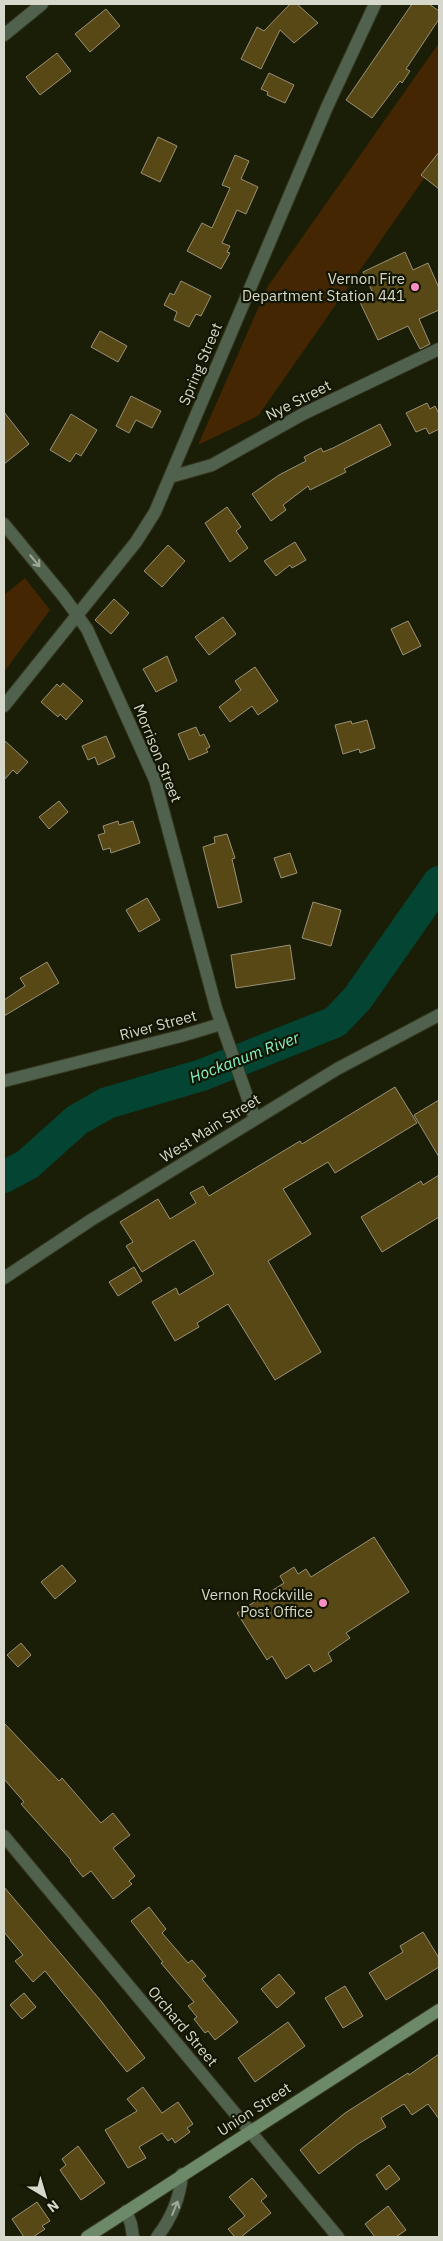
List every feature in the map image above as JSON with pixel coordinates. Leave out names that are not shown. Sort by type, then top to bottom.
[{"type":"main road","name":"Union Street","points":[[87,2237],[439,2010]]},
{"type":"street","points":[[4,35],[42,4]]},
{"type":"street","name":"Spring Street","points":[[4,706],[146,528],[170,477],[327,106],[376,4]]},
{"type":"street","name":"Nye Street","points":[[170,477],[212,465],[297,418],[439,349]]},
{"type":"street","name":"Morrison Street","points":[[4,524],[78,615],[95,646],[159,794],[221,1024]]},
{"type":"street","name":"West Main Street","points":[[4,1278],[58,1241],[255,1119],[360,1056],[439,1016]]},
{"type":"street","points":[[221,1024],[255,1119]]},
{"type":"street","name":"River Street","points":[[4,1081],[221,1024]]},
{"type":"street","name":"Orchard Street","points":[[4,1836],[338,2237]]},
{"type":"street","points":[[157,2237],[174,2211],[180,2193],[182,2174]]},
{"type":"street","points":[[126,2211],[133,2237]]},
{"type":"shaded area","points":[[439,43],[439,157],[258,416],[198,445],[268,286]]},
{"type":"shaded area","points":[[25,578],[50,610],[4,672],[4,595]]},
{"type":"building","points":[[290,4],[297,4],[318,23],[294,43],[280,30],[261,69],[241,59],[257,27],[264,31]]},
{"type":"building","points":[[412,4],[429,4],[439,11],[439,19],[406,69],[410,71],[402,83],[400,81],[372,118],[346,100]]},
{"type":"building","points":[[106,9],[120,26],[90,52],[75,34]]},
{"type":"building","points":[[57,53],[71,71],[40,95],[26,77]]},
{"type":"building","points":[[269,73],[294,85],[285,103],[267,95],[268,92],[261,89]]},
{"type":"building","points":[[158,137],[177,146],[160,182],[141,173]]},
{"type":"building","points":[[439,152],[439,189],[421,175]]},
{"type":"building","points":[[235,155],[249,161],[241,179],[258,187],[246,214],[237,210],[222,243],[230,246],[227,252],[230,253],[221,269],[187,251],[202,223],[212,228],[230,188],[222,185]]},
{"type":"building","points":[[405,252],[413,270],[428,263],[439,288],[439,310],[419,319],[430,344],[420,349],[408,326],[378,340],[358,298],[372,291],[363,272]]},
{"type":"building","points":[[181,281],[211,296],[201,316],[196,314],[189,327],[174,320],[177,312],[164,305],[170,293],[174,295]]},
{"type":"building","points":[[100,331],[127,346],[118,362],[91,347]]},
{"type":"building","points":[[131,396],[161,411],[152,428],[136,420],[129,433],[116,426]]},
{"type":"building","points":[[427,403],[430,409],[435,406],[439,414],[439,429],[429,434],[426,428],[416,432],[406,413]]},
{"type":"building","points":[[4,412],[29,444],[4,464]]},
{"type":"building","points":[[71,414],[97,430],[81,456],[76,453],[70,462],[50,450]]},
{"type":"building","points":[[380,424],[391,445],[344,469],[346,472],[310,490],[308,486],[283,505],[286,510],[271,521],[252,494],[279,475],[306,461],[304,457],[321,448],[323,452],[333,448]]},
{"type":"building","points":[[227,507],[241,527],[236,531],[248,548],[230,562],[205,523]]},
{"type":"building","points":[[295,542],[306,560],[292,568],[290,565],[276,576],[264,561]]},
{"type":"building","points":[[168,545],[185,561],[162,587],[144,571]]},
{"type":"building","points":[[114,599],[129,613],[111,634],[95,620]]},
{"type":"building","points":[[223,617],[236,634],[209,655],[195,637]]},
{"type":"building","points":[[408,621],[421,646],[403,655],[391,629]]},
{"type":"building","points":[[167,656],[177,681],[156,692],[143,669]]},
{"type":"building","points":[[255,667],[278,701],[258,715],[252,706],[230,722],[219,707],[241,690],[235,681]]},
{"type":"building","points":[[63,683],[83,701],[66,720],[60,714],[58,717],[41,702],[57,684],[60,687]]},
{"type":"building","points":[[367,720],[375,748],[360,753],[359,749],[343,754],[335,725],[351,721],[352,724]]},
{"type":"building","points":[[196,727],[200,736],[204,734],[210,747],[206,749],[208,752],[189,760],[178,734]]},
{"type":"building","points":[[106,736],[115,757],[98,765],[95,757],[88,760],[82,746]]},
{"type":"building","points":[[4,740],[28,762],[17,774],[13,770],[4,780]]},
{"type":"building","points":[[59,801],[68,812],[49,829],[39,817]]},
{"type":"building","points":[[118,821],[119,825],[133,821],[140,843],[111,853],[110,848],[103,850],[98,835],[105,833],[103,826]]},
{"type":"building","points":[[227,834],[235,858],[232,859],[242,902],[218,908],[203,847],[215,843],[214,837]]},
{"type":"building","points":[[290,853],[297,873],[281,878],[274,858]]},
{"type":"building","points":[[147,898],[160,920],[139,932],[126,910]]},
{"type":"building","points":[[313,902],[341,910],[331,946],[302,938]]},
{"type":"building","points":[[290,945],[295,979],[236,988],[231,955]]},
{"type":"building","points":[[47,962],[59,983],[4,1016],[4,1000],[25,986],[20,978]]},
{"type":"building","points":[[395,1087],[417,1123],[335,1173],[328,1162],[283,1189],[311,1234],[268,1261],[321,1352],[275,1380],[228,1304],[197,1323],[199,1327],[175,1341],[152,1302],[176,1288],[179,1295],[214,1274],[194,1240],[142,1272],[126,1246],[133,1242],[120,1222],[158,1199],[170,1219],[196,1203],[190,1193],[203,1186],[209,1196],[300,1141],[302,1144]]},
{"type":"building","points":[[439,1100],[439,1157],[414,1115]]},
{"type":"building","points":[[439,1175],[439,1217],[382,1252],[361,1217],[421,1181],[423,1185]]},
{"type":"building","points":[[134,1267],[142,1281],[118,1296],[109,1282]]},
{"type":"building","name":"Vernon Rockville Post Office","points":[[374,1537],[409,1592],[346,1633],[350,1638],[328,1653],[332,1661],[314,1672],[309,1664],[286,1679],[272,1656],[267,1660],[237,1613],[284,1583],[280,1576],[294,1567],[298,1574],[306,1569],[311,1577]]},
{"type":"building","points":[[62,1565],[76,1581],[55,1599],[41,1582]]},
{"type":"building","points":[[21,1643],[31,1655],[18,1667],[7,1655]]},
{"type":"building","points":[[4,1723],[59,1781],[62,1778],[101,1823],[113,1813],[130,1835],[113,1848],[135,1876],[129,1881],[132,1884],[113,1899],[91,1871],[83,1877],[71,1860],[21,1804],[24,1802],[4,1779]]},
{"type":"building","points":[[4,1887],[101,2001],[145,2058],[127,2072],[45,1971],[33,1982],[15,1961],[23,1955],[4,1932]]},
{"type":"building","points":[[149,1907],[166,1929],[162,1933],[188,1963],[192,1960],[206,1976],[202,1979],[238,2022],[215,2040],[208,2031],[205,2033],[194,2019],[197,2017],[188,2006],[194,2002],[161,1963],[163,1962],[131,1921]]},
{"type":"building","points":[[423,1932],[439,1958],[439,1967],[386,2000],[369,1973],[403,1952],[400,1946]]},
{"type":"building","points":[[279,1974],[295,1993],[277,2008],[261,1989]]},
{"type":"building","points":[[345,1986],[363,2016],[343,2028],[325,1998]]},
{"type":"building","points":[[24,1993],[36,2007],[22,2019],[10,2005]]},
{"type":"building","points":[[288,2022],[305,2046],[255,2082],[238,2058]]},
{"type":"building","points":[[439,2054],[439,2119],[428,2104],[412,2115],[404,2104],[381,2118],[386,2127],[358,2144],[319,2174],[300,2150],[345,2113],[408,2073],[409,2075]]},
{"type":"building","points":[[143,2087],[162,2113],[178,2102],[193,2124],[187,2128],[190,2132],[175,2143],[172,2138],[168,2141],[162,2133],[139,2147],[146,2158],[128,2168],[105,2130],[137,2111],[127,2099]]},
{"type":"building","points":[[78,2146],[105,2183],[81,2200],[60,2170],[66,2165],[62,2159]]},
{"type":"building","points":[[389,2165],[400,2179],[386,2190],[376,2175]]},
{"type":"building","points":[[252,2178],[267,2196],[261,2201],[271,2213],[241,2237],[235,2237],[228,2229],[245,2216],[229,2197]]},
{"type":"building","points":[[37,2202],[50,2221],[42,2226],[45,2229],[33,2237],[24,2237],[12,2219]]},
{"type":"building","points":[[388,2206],[406,2230],[396,2237],[375,2237],[365,2224]]},
{"type":"waterway","name":"Hockanum River","points":[[4,1177],[28,1164],[77,1120],[107,1103],[202,1075],[335,1022],[357,999],[439,882]]},
{"type":"place","name":"Vernon Fire Department Station 441","points":[[415,287]]},
{"type":"place","name":"Vernon Rockville Post Office","points":[[323,1603]]}]
